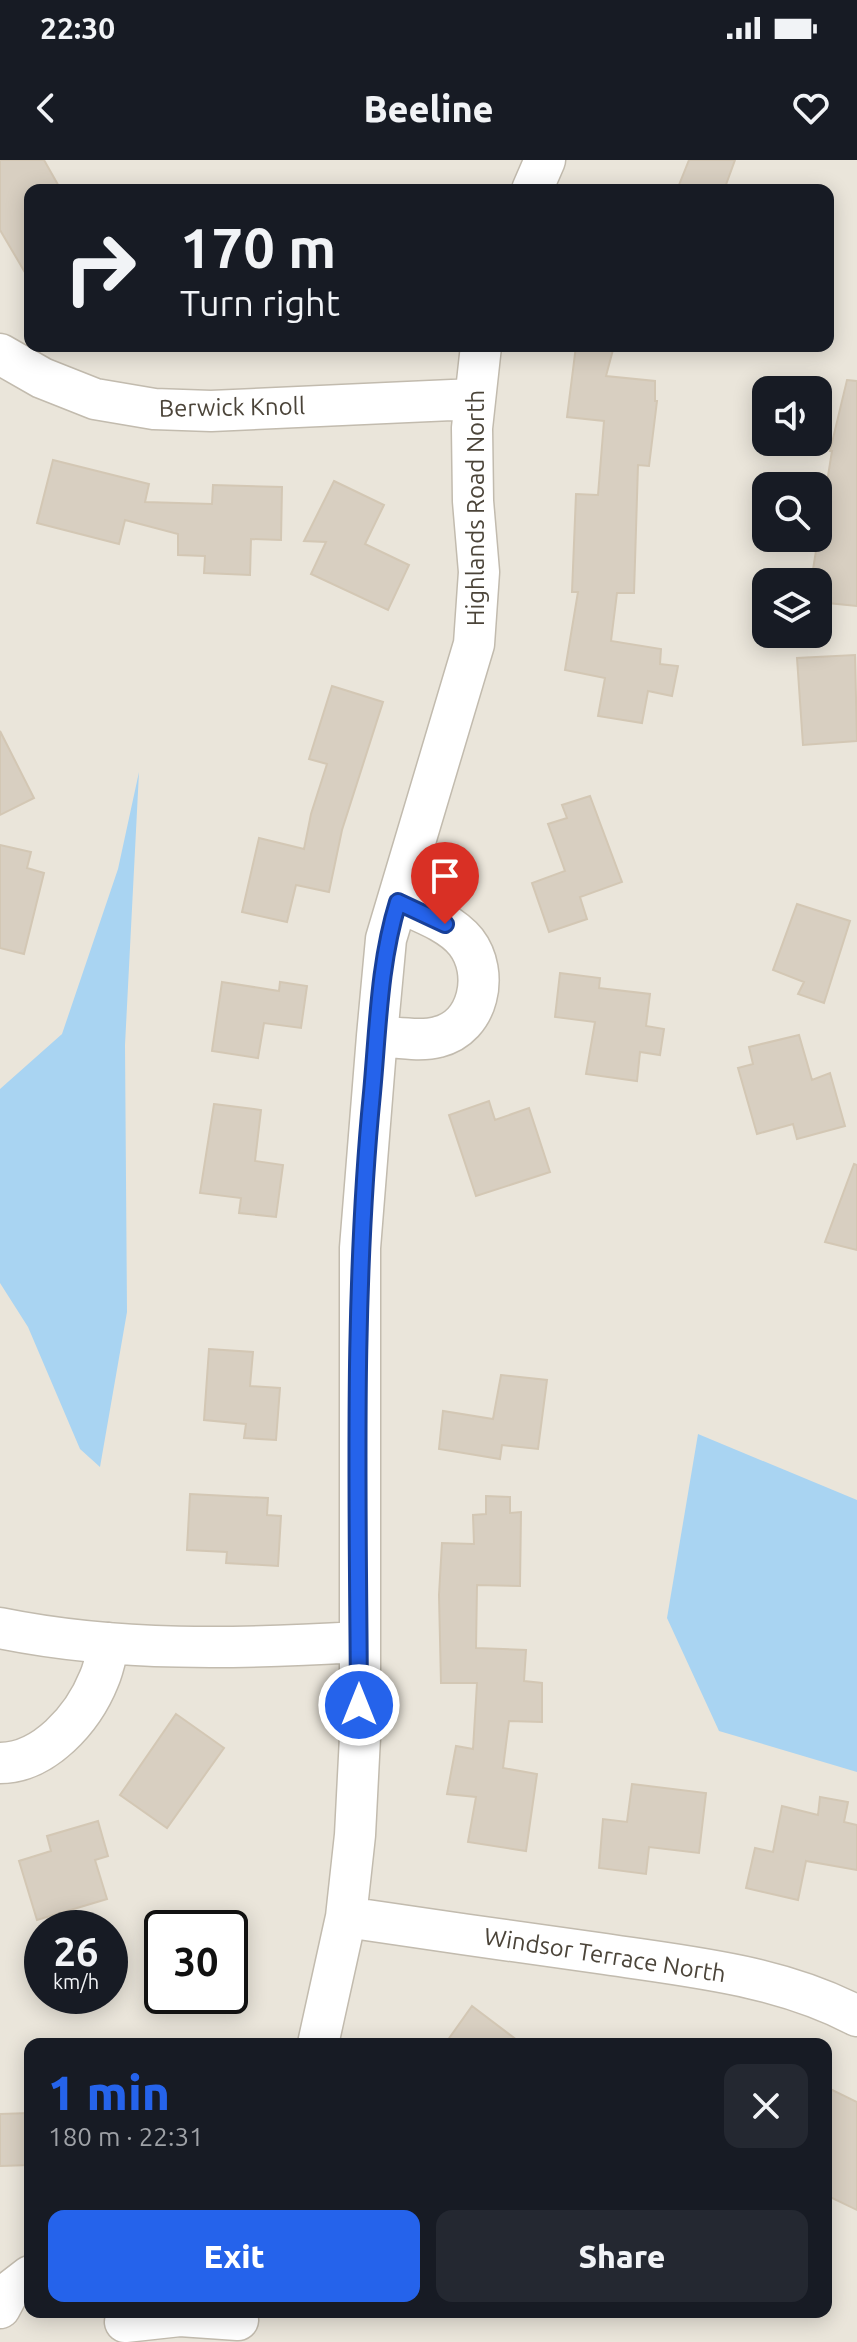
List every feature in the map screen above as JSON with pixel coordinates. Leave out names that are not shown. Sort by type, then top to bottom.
[{"type":"street","points":[[535,184],[545,160]]},
{"type":"street","name":"Highlands Road North","points":[[319,2038],[346,1917],[355,1835],[360,1737],[360,1248],[386,939],[474,644],[479,572],[473,501],[472,428],[480,352]]},
{"type":"street","name":"Berwick Knoll","points":[[0,354],[42,378],[95,399],[154,409],[211,411],[474,399]]},
{"type":"street","points":[[377,1036],[428,1038],[448,1033],[472,1012],[479,986],[477,964],[466,942],[445,924],[398,902]]},
{"type":"street","points":[[0,1628],[154,1647],[275,1647],[359,1642]]},
{"type":"street","points":[[0,1763],[17,1763],[42,1751],[65,1731],[100,1678],[109,1643]]},
{"type":"street","name":"Windsor Terrace North","points":[[346,1917],[710,1970],[799,1990],[857,2016]]},
{"type":"street","points":[[0,2308],[8,2293],[24,2281]]},
{"type":"street","points":[[124,2325],[168,2318]]},
{"type":"street","points":[[193,2318],[239,2325]]},
{"type":"shaded area","points":[[0,160],[857,160],[857,2342],[0,2342]]},
{"type":"water","points":[[139,772],[125,1045],[127,1312],[100,1467],[80,1449],[28,1327],[0,1283],[0,1089],[62,1034],[118,869]]},
{"type":"water","points":[[698,1434],[857,1500],[857,1772],[719,1731],[667,1618]]},
{"type":"building","points":[[0,160],[44,160],[58,184],[24,184],[24,271],[0,230]]},
{"type":"building","points":[[689,160],[735,160],[726,184],[679,184]]},
{"type":"building","points":[[575,352],[612,352],[606,376],[655,381],[657,401],[649,466],[638,465],[634,593],[617,593],[611,641],[661,649],[660,664],[678,666],[672,696],[648,691],[642,723],[598,716],[605,678],[565,670],[578,592],[572,592],[576,494],[598,495],[604,421],[567,417]]},
{"type":"building","points":[[847,380],[857,381],[857,606],[832,603],[832,568],[813,568],[816,552],[832,552],[832,472],[829,472],[832,443]]},
{"type":"building","points":[[53,460],[149,484],[145,502],[212,504],[213,485],[282,487],[281,540],[251,539],[250,575],[204,573],[205,556],[178,555],[178,534],[125,520],[119,544],[37,523]]},
{"type":"building","points":[[334,481],[384,505],[365,544],[409,565],[388,610],[311,574],[326,542],[304,541]]},
{"type":"building","points":[[855,655],[857,741],[803,745],[797,658]]},
{"type":"building","points":[[332,686],[383,702],[342,830],[329,892],[296,885],[287,922],[242,912],[259,838],[304,849],[327,764],[309,759]]},
{"type":"building","points":[[0,731],[34,798],[0,815]]},
{"type":"building","points":[[590,796],[622,882],[580,897],[587,919],[549,932],[532,883],[565,871],[548,824],[567,818],[562,805]]},
{"type":"building","points":[[0,845],[31,852],[27,868],[44,873],[24,954],[0,948]]},
{"type":"building","points":[[797,904],[850,921],[824,1003],[798,994],[804,982],[773,970]]},
{"type":"building","points":[[560,973],[600,978],[599,988],[650,994],[646,1026],[664,1029],[660,1055],[640,1052],[637,1081],[586,1074],[595,1022],[555,1017]]},
{"type":"building","points":[[222,982],[279,991],[280,982],[307,986],[301,1028],[264,1023],[258,1058],[212,1051]]},
{"type":"building","points":[[799,1035],[812,1080],[830,1073],[845,1126],[797,1139],[793,1124],[757,1134],[738,1068],[753,1064],[749,1047]]},
{"type":"building","points":[[489,1101],[495,1120],[529,1108],[550,1172],[476,1196],[449,1115]]},
{"type":"building","points":[[214,1104],[261,1110],[255,1161],[283,1165],[276,1217],[239,1213],[241,1198],[200,1193]]},
{"type":"building","points":[[854,1164],[857,1165],[857,1250],[825,1242]]},
{"type":"building","points":[[209,1349],[253,1352],[250,1386],[280,1388],[276,1440],[244,1438],[246,1424],[204,1420]]},
{"type":"building","points":[[501,1375],[547,1380],[538,1449],[502,1445],[500,1459],[439,1449],[443,1411],[493,1419]]},
{"type":"building","points":[[190,1494],[268,1498],[267,1515],[281,1516],[278,1566],[226,1563],[227,1552],[187,1550]]},
{"type":"building","points":[[486,1496],[510,1497],[510,1513],[521,1512],[520,1586],[477,1585],[476,1648],[526,1650],[524,1681],[542,1683],[542,1722],[509,1721],[503,1768],[537,1774],[526,1851],[468,1842],[476,1797],[447,1794],[456,1746],[473,1749],[477,1683],[441,1683],[439,1595],[442,1543],[474,1544],[473,1515],[486,1514]]},
{"type":"building","points":[[176,1714],[224,1748],[167,1828],[120,1795]]},
{"type":"building","points":[[632,1784],[706,1793],[699,1853],[649,1847],[646,1874],[599,1868],[603,1819],[627,1822]]},
{"type":"building","points":[[820,1797],[848,1802],[844,1822],[857,1825],[857,1870],[806,1861],[798,1900],[746,1888],[755,1848],[773,1852],[782,1806],[818,1815]]},
{"type":"building","points":[[98,1821],[108,1856],[95,1860],[107,1899],[70,1910],[34,1910],[19,1861],[51,1851],[47,1836]]},
{"type":"building","points":[[472,2006],[514,2038],[449,2038]]},
{"type":"building","points":[[832,2090],[857,2102],[857,2210],[832,2198]]},
{"type":"building","points":[[24,2113],[24,2165],[0,2166],[0,2114]]},
{"type":"route","points":[[359,1705],[360,1248],[386,939],[398,902],[445,924]]}]
